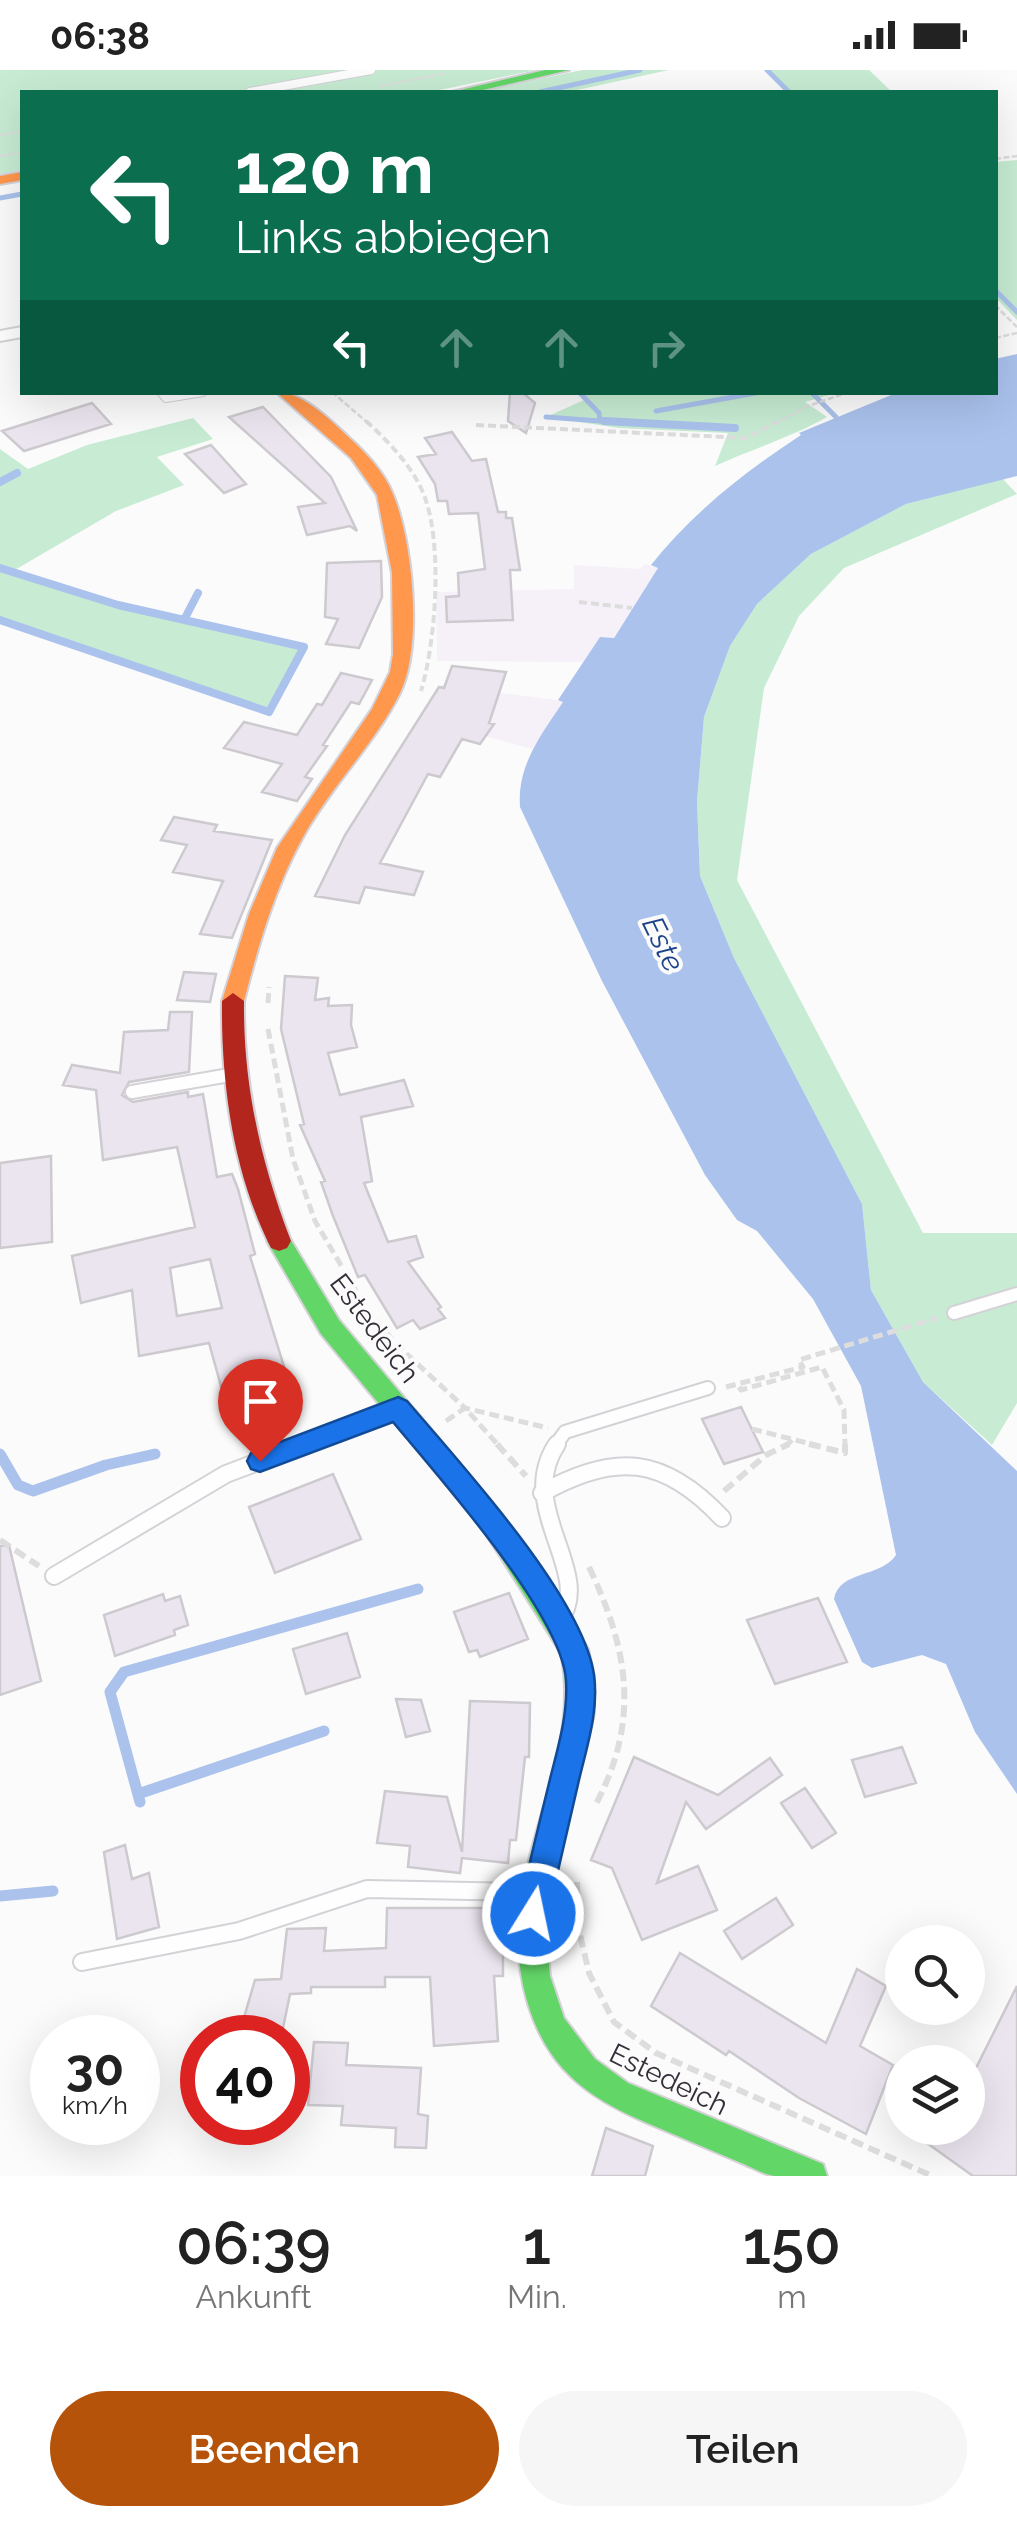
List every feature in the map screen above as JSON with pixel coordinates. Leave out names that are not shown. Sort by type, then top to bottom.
[{"type":"street","points":[[453,83],[563,70]]},
{"type":"street","name":"Estedeich","points":[[285,395],[354,454],[385,490],[394,514],[400,655],[399,672],[390,693],[326,783],[282,861],[242,964],[232,1038],[252,1168],[278,1240],[330,1328],[492,1521],[574,1649],[580,1677],[580,1713],[535,1892],[531,1935],[535,1976],[551,2027],[584,2070],[618,2094],[812,2176]]},
{"type":"lane","points":[[261,90],[371,70]]},
{"type":"lane","points":[[164,395],[192,395]]},
{"type":"lane","points":[[132,1092],[237,1074]]},
{"type":"lane","points":[[954,1313],[1017,1294]]},
{"type":"lane","points":[[559,1621],[569,1608],[570,1588],[542,1493],[545,1462],[565,1432],[708,1388]]},
{"type":"lane","points":[[54,1576],[226,1474],[398,1408]]},
{"type":"lane","points":[[542,1493],[589,1468],[624,1463],[678,1478],[722,1518]]},
{"type":"lane","points":[[82,1962],[148,1952],[240,1930],[367,1889],[535,1892]]},
{"type":"path","points":[[380,86],[453,83]]},
{"type":"path","points":[[998,308],[1017,330]]},
{"type":"path","points":[[335,395],[384,438],[426,495]]},
{"type":"path","points":[[476,426],[746,438],[808,406],[843,395]]},
{"type":"path","points":[[579,602],[632,608]]},
{"type":"path","points":[[268,1030],[294,1159],[315,1221],[366,1308],[394,1342],[464,1408],[542,1493]]},
{"type":"path","points":[[708,1388],[739,1387],[803,1368],[798,1360],[923,1322]]},
{"type":"path","points":[[739,1387],[741,1390],[822,1368],[844,1410],[845,1453],[752,1429]]},
{"type":"path","points":[[464,1408],[565,1432]]},
{"type":"path","points":[[710,1504],[766,1455],[785,1448],[792,1440]]},
{"type":"path","points":[[0,1540],[54,1576]]},
{"type":"path","points":[[585,1560],[600,1588],[619,1645],[625,1721],[618,1758],[590,1816]]},
{"type":"path","points":[[576,1871],[578,1926],[589,1973],[614,2022],[656,2053],[932,2176]]},
{"type":"shaded area","points":[[645,564],[659,567],[613,638],[600,637],[583,662],[437,661],[436,592],[574,589],[574,565],[641,569]]},
{"type":"shaded area","points":[[442,685],[564,701],[532,749],[421,719]]},
{"type":"green space","points":[[0,70],[536,70],[440,90],[20,90],[20,170],[0,174]]},
{"type":"green space","points":[[582,70],[669,70],[577,90],[487,90]]},
{"type":"green space","points":[[767,70],[869,70],[890,90],[788,90]]},
{"type":"green space","points":[[1017,160],[1017,320],[998,300],[998,162]]},
{"type":"green space","points":[[580,395],[829,395],[805,402],[827,417],[715,466],[728,433],[619,428],[546,417],[584,400]]},
{"type":"green space","points":[[193,418],[213,439],[157,457],[184,485],[116,511],[13,571],[118,605],[304,647],[269,712],[0,620],[0,449],[28,469],[87,445]]},
{"type":"green space","points":[[1003,479],[1017,494],[844,568],[799,616],[764,688],[737,880],[923,1233],[1017,1233],[1017,1403],[992,1445],[923,1382],[871,1290],[862,1204],[734,958],[700,876],[697,802],[704,717],[730,646],[757,604],[811,554],[906,504]]},
{"type":"water","name":"Este","points":[[1017,354],[1017,476],[906,504],[811,554],[757,604],[730,646],[704,717],[697,802],[700,876],[734,958],[862,1204],[871,1290],[923,1382],[1017,1471],[1017,1794],[975,1732],[946,1664],[922,1655],[872,1668],[862,1662],[834,1599],[844,1583],[881,1568],[896,1555],[861,1386],[813,1299],[757,1231],[737,1220],[705,1175],[602,981],[520,807],[526,764],[563,702],[558,700],[600,637],[614,638],[658,568],[651,565],[702,511],[799,433],[891,395],[998,395],[998,358]]},
{"type":"building","points":[[510,395],[526,395],[535,403],[526,433],[508,421]]},
{"type":"building","points":[[92,403],[111,424],[24,451],[2,431]]},
{"type":"building","points":[[263,407],[331,477],[357,531],[350,526],[307,535],[298,507],[325,503],[229,417]]},
{"type":"building","points":[[452,432],[472,461],[486,459],[498,512],[506,512],[506,518],[512,518],[520,570],[510,570],[513,620],[447,622],[446,597],[459,596],[458,573],[485,569],[478,513],[449,514],[447,501],[438,501],[435,484],[418,457],[436,454],[425,438]]},
{"type":"building","points":[[211,445],[246,484],[224,493],[185,454]]},
{"type":"building","points":[[381,561],[382,597],[359,648],[326,644],[338,619],[325,617],[327,563]]},
{"type":"building","points":[[452,666],[506,672],[489,723],[494,724],[480,744],[462,739],[440,777],[428,774],[380,863],[423,872],[414,895],[365,887],[359,903],[315,896],[345,835],[439,687],[444,688]]},
{"type":"building","points":[[341,673],[372,680],[359,704],[351,702],[323,745],[327,746],[305,777],[312,779],[297,801],[262,792],[282,764],[224,748],[244,722],[297,735],[317,704],[322,705]]},
{"type":"building","points":[[174,817],[217,825],[214,831],[272,840],[232,938],[200,934],[223,881],[173,872],[187,845],[161,840]]},
{"type":"building","points":[[184,972],[216,974],[210,1002],[177,1000]]},
{"type":"building","points":[[285,976],[318,978],[315,1000],[329,998],[328,1006],[352,1005],[351,1025],[357,1047],[328,1053],[340,1095],[404,1080],[413,1106],[361,1117],[372,1181],[364,1183],[388,1242],[416,1236],[423,1257],[408,1262],[445,1318],[420,1329],[413,1320],[397,1328],[365,1275],[358,1277],[333,1216],[321,1182],[325,1181],[300,1125],[304,1124],[281,1029]]},
{"type":"building","points":[[170,1012],[192,1012],[189,1072],[129,1082],[122,1095],[133,1102],[188,1092],[188,1097],[203,1094],[217,1177],[232,1174],[238,1189],[255,1254],[250,1256],[293,1396],[229,1415],[209,1343],[139,1356],[132,1290],[81,1303],[72,1256],[195,1227],[177,1147],[103,1160],[96,1090],[63,1085],[72,1065],[120,1073],[124,1032],[168,1030]],"holes":[[[210,1259],[222,1308],[177,1316],[170,1268]]]},
{"type":"building","points":[[51,1156],[52,1242],[0,1248],[0,1163]]},
{"type":"building","points":[[741,1407],[763,1452],[724,1464],[702,1419]]},
{"type":"building","points":[[333,1474],[361,1539],[275,1573],[249,1507]]},
{"type":"building","points":[[9,1545],[41,1681],[0,1695],[0,1546]]},
{"type":"building","points":[[509,1593],[528,1639],[480,1657],[477,1650],[469,1652],[454,1612]]},
{"type":"building","points":[[163,1594],[165,1601],[180,1596],[188,1625],[174,1630],[175,1635],[115,1656],[104,1615]]},
{"type":"building","points":[[818,1598],[847,1662],[775,1684],[747,1620]]},
{"type":"building","points":[[347,1633],[360,1677],[306,1694],[293,1649]]},
{"type":"building","points":[[396,1699],[421,1700],[430,1731],[406,1737]]},
{"type":"building","points":[[470,1701],[530,1703],[529,1757],[525,1757],[516,1840],[510,1840],[508,1863],[462,1858],[460,1873],[408,1867],[410,1846],[377,1843],[385,1791],[447,1797],[462,1852]]},
{"type":"building","points":[[902,1747],[916,1783],[865,1797],[852,1760]]},
{"type":"building","points":[[634,1757],[718,1795],[770,1758],[782,1775],[706,1829],[686,1802],[657,1883],[698,1866],[717,1910],[642,1940],[612,1868],[591,1860]]},
{"type":"building","points":[[805,1788],[836,1833],[812,1848],[781,1803]]},
{"type":"building","points":[[125,1845],[132,1879],[149,1873],[159,1927],[117,1939],[104,1852]]},
{"type":"building","points":[[776,1898],[793,1925],[742,1959],[724,1931]]},
{"type":"building","points":[[387,1908],[503,1908],[503,1976],[494,1976],[498,2041],[434,2046],[430,1977],[385,1977],[385,1987],[311,1987],[311,1993],[290,1994],[286,2015],[245,2015],[255,1980],[281,1979],[287,1929],[326,1928],[324,1951],[386,1948]]},
{"type":"building","points":[[680,1953],[826,2043],[857,1969],[885,1985],[860,2046],[885,2060],[885,2085],[866,2134],[799,2098],[729,2051],[726,2055],[651,2006]]},
{"type":"building","points":[[1017,1986],[1017,2176],[973,2176],[930,2145],[985,2145],[985,2050]]},
{"type":"building","points":[[314,2042],[348,2043],[346,2065],[421,2068],[418,2114],[428,2116],[426,2148],[395,2147],[396,2128],[341,2125],[343,2106],[310,2105]]},
{"type":"building","points":[[606,2128],[653,2146],[645,2176],[592,2176]]},
{"type":"waterway","points":[[549,90],[640,70]]},
{"type":"waterway","points":[[767,70],[787,90]]},
{"type":"waterway","points":[[0,198],[20,194]]},
{"type":"waterway","points":[[998,293],[1017,312]]},
{"type":"waterway","points":[[582,395],[599,413],[600,421]]},
{"type":"waterway","points":[[656,411],[744,395]]},
{"type":"waterway","points":[[814,395],[836,417]]},
{"type":"waterway","points":[[546,417],[600,421]]},
{"type":"waterway","points":[[600,421],[652,424]]},
{"type":"waterway","points":[[604,421],[735,428]]},
{"type":"waterway","points":[[0,482],[17,473]]},
{"type":"waterway","points":[[0,568],[118,605],[184,620]]},
{"type":"waterway","points":[[184,620],[198,593]]},
{"type":"waterway","points":[[0,620],[269,712],[304,647],[184,620]]},
{"type":"waterway","points":[[0,1454],[18,1485],[33,1491],[106,1465],[155,1454]]},
{"type":"waterway","points":[[140,1802],[110,1692],[124,1672],[418,1589]]},
{"type":"waterway","points":[[138,1794],[324,1731]]},
{"type":"waterway","points":[[0,1896],[53,1891]]},
{"type":"traffic: fast","points":[[468,90],[563,70]]},
{"type":"traffic: fast","points":[[279,1241],[330,1327],[492,1521],[574,1649],[580,1677],[580,1713],[535,1892],[531,1935],[535,1976],[551,2027],[584,2070],[617,2094],[811,2176]]},
{"type":"traffic: slow","points":[[0,180],[20,176]]},
{"type":"traffic: slow","points":[[233,1001],[260,914],[287,848],[382,709],[399,672],[402,654],[401,573],[386,495],[357,454],[287,395]]},
{"type":"traffic: jam","points":[[233,1001],[234,1062],[243,1124],[279,1241]]},
{"type":"route","points":[[260,1461],[398,1408],[492,1521],[559,1621],[574,1649],[580,1677],[580,1713],[535,1892],[533,1914]]}]
